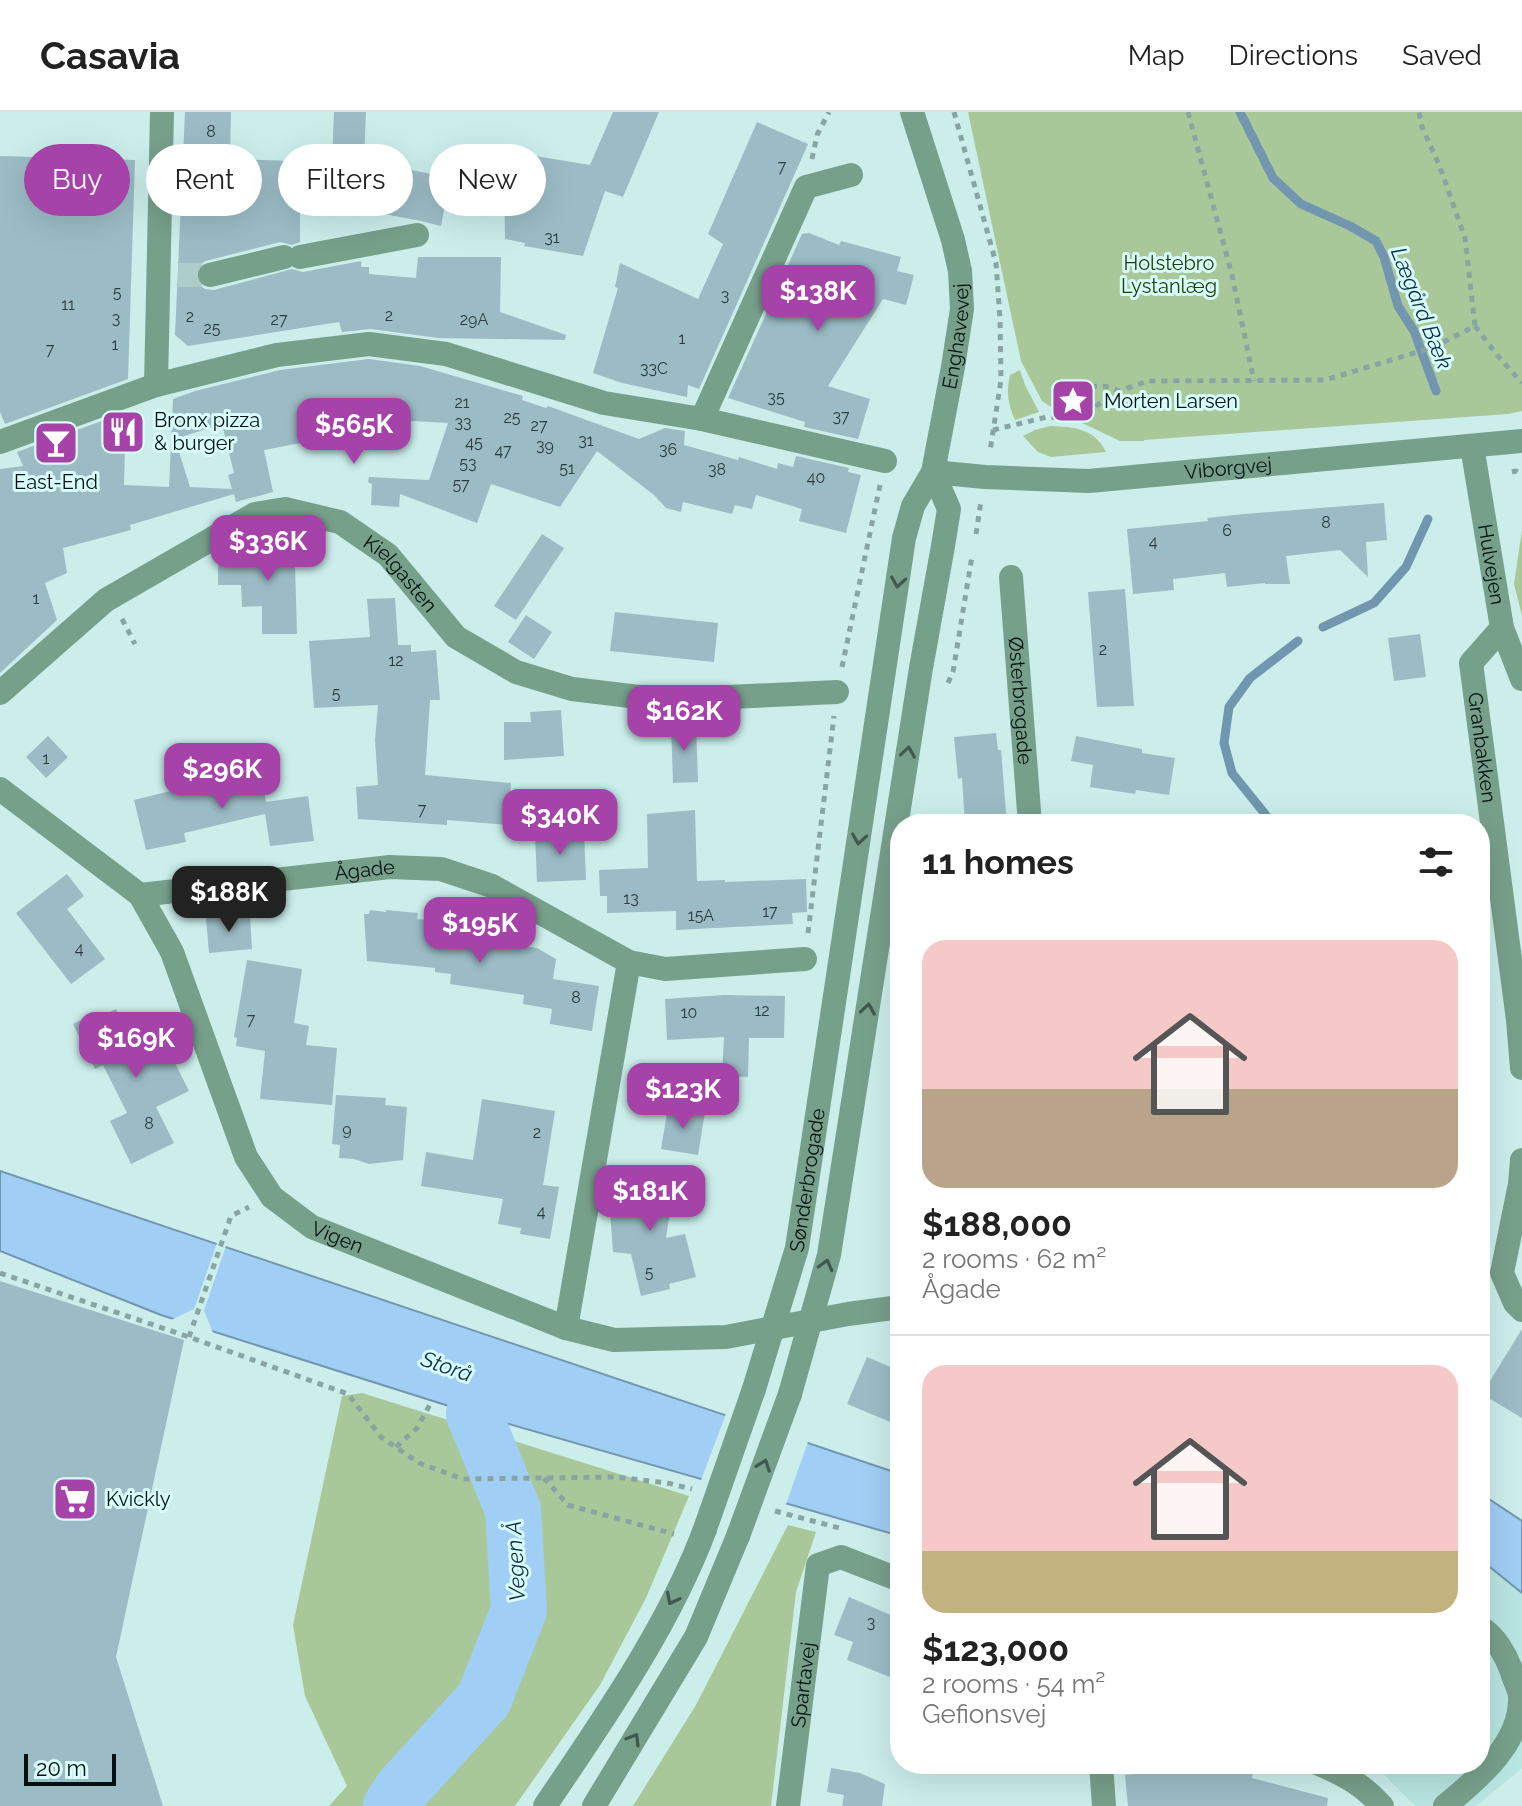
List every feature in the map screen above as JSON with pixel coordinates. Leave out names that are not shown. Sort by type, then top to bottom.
[{"type":"street","points":[[156,385],[168,274],[162,112]]},
{"type":"street","name":"Enghavevej","points":[[912,112],[960,271],[962,309],[933,472]]},
{"type":"street","points":[[702,419],[806,187],[851,175]]},
{"type":"street","points":[[210,275],[417,235]]},
{"type":"street","points":[[0,442],[156,385],[277,355],[369,344],[446,354],[604,403],[702,419],[885,461]]},
{"type":"street","name":"Viborgvej","points":[[933,472],[1089,481],[1522,441]]},
{"type":"street","name":"Hulvejen","points":[[1472,446],[1502,628],[1522,679]]},
{"type":"street","name":"Sønderbrogade","points":[[545,1806],[610,1709],[673,1599],[703,1535],[774,1328],[797,1248],[904,538],[913,506],[933,472]]},
{"type":"street","name":"Sønderbrogade","points":[[898,814],[949,509],[933,472]]},
{"type":"street","name":"Kielgasten","points":[[0,693],[106,600],[255,514],[285,509],[340,522],[388,555],[456,637],[516,672],[572,689],[664,700],[837,692]]},
{"type":"street","name":"Østerbrogade","points":[[1011,577],[1029,814]]},
{"type":"street","name":"Granbakken","points":[[1502,628],[1471,663],[1522,1068]]},
{"type":"street","name":"Vigen","points":[[0,789],[140,895],[172,952],[246,1157],[272,1197],[312,1227],[566,1328],[614,1340],[726,1337],[890,1309]]},
{"type":"street","name":"Sønderbrogade","points":[[594,1806],[696,1637],[738,1536],[790,1394],[829,1255],[890,866]]},
{"type":"street","name":"Ågade","points":[[140,895],[390,867],[441,869],[492,886],[629,962],[665,969],[805,959]]},
{"type":"street","points":[[566,1328],[629,962]]},
{"type":"street","points":[[1522,1160],[1502,1273],[1515,1303],[1522,1310]]},
{"type":"street","name":"Spartavej","points":[[788,1806],[818,1565],[841,1557],[890,1576]]},
{"type":"street","points":[[1490,1636],[1497,1642],[1510,1666],[1520,1696],[1516,1727],[1505,1749],[1490,1767]]},
{"type":"street","points":[[1102,1774],[1104,1806]]},
{"type":"street","points":[[1344,1774],[1366,1788],[1382,1806]]},
{"type":"street","points":[[1445,1806],[1482,1774]]},
{"type":"path","points":[[806,187],[817,135],[829,112]]},
{"type":"path","points":[[1188,112],[1232,275],[1254,381]]},
{"type":"path","points":[[1419,112],[1465,238],[1475,326],[1522,383]]},
{"type":"path","points":[[993,430],[1047,417],[1076,419],[1119,391],[1148,381],[1325,380],[1434,347],[1475,326]]},
{"type":"path","points":[[1081,415],[1077,403],[1082,390],[1106,385],[1119,391]]},
{"type":"path","points":[[1516,471],[1522,476]]},
{"type":"path","points":[[190,1334],[231,1216]]},
{"type":"path","points":[[0,1273],[190,1334],[348,1394],[381,1437],[419,1463],[463,1479],[543,1478],[568,1505],[703,1535]]},
{"type":"path","points":[[396,1447],[417,1428],[432,1401]]},
{"type":"shaded area","points":[[1490,1567],[1522,1593],[1522,1768],[1476,1806],[1415,1806],[1384,1774],[1490,1774]]},
{"type":"green space","name":"Holstebro Lystanlæg","points":[[968,112],[1522,112],[1522,411],[1144,441],[1120,441],[1059,412],[1042,401],[1021,361]]},
{"type":"green space","points":[[1020,370],[1039,412],[1015,420],[1008,387],[1010,375]]},
{"type":"green space","points":[[1050,426],[1075,428],[1089,433],[1106,452],[1051,457],[1038,452],[1023,436]]},
{"type":"green space","points":[[1522,530],[1522,616],[1514,584]]},
{"type":"green space","points":[[362,1393],[689,1496],[646,1598],[600,1685],[515,1806],[329,1806],[347,1786],[305,1696],[293,1625],[342,1396]]},
{"type":"green space","points":[[788,1525],[816,1532],[796,1592],[771,1806],[633,1806],[696,1705]]},
{"type":"water","name":"Storå","points":[[0,1171],[890,1471],[890,1533],[474,1414],[161,1315],[0,1251]]},
{"type":"water","points":[[1490,1500],[1522,1521],[1522,1593],[1490,1567]]},
{"type":"pier","points":[[218,1240],[227,1243],[204,1311],[214,1335],[169,1321],[194,1309]]},
{"type":"pier","points":[[727,1411],[809,1439],[785,1507],[700,1483]]},
{"type":"building","points":[[185,112],[231,112],[230,144],[184,144]]},
{"type":"building","points":[[334,112],[366,112],[365,144],[333,144]]},
{"type":"building","points":[[613,112],[659,112],[623,197],[605,191],[583,256],[524,246],[525,243],[505,239],[505,216],[546,216],[546,158],[590,165]]},
{"type":"building","points":[[757,122],[808,144],[699,389],[688,385],[687,397],[622,383],[593,373],[618,288],[615,287],[620,263],[698,299],[723,244],[708,234]]},
{"type":"building","points":[[0,156],[24,157],[24,216],[130,216],[130,160],[135,160],[128,379],[5,424],[0,412]]},
{"type":"building","points":[[262,160],[278,160],[278,216],[300,216],[300,242],[292,245],[280,242],[206,261],[195,272],[199,285],[205,289],[214,290],[292,269],[303,272],[361,261],[361,267],[369,267],[369,274],[416,278],[418,257],[501,257],[500,312],[566,335],[565,340],[438,338],[371,329],[342,332],[339,322],[188,346],[175,335],[180,216],[262,216]]},
{"type":"building","points":[[413,170],[429,174],[429,216],[443,216],[441,226],[395,216],[413,216]]},
{"type":"building","points":[[809,233],[839,245],[841,241],[901,257],[897,271],[914,275],[906,305],[883,299],[828,386],[870,399],[858,439],[804,427],[805,422],[728,398],[802,234]]},
{"type":"building","points":[[369,359],[420,366],[523,396],[522,400],[548,406],[639,439],[665,428],[685,431],[684,445],[738,460],[739,457],[777,469],[778,463],[793,467],[796,456],[849,468],[848,472],[861,475],[846,533],[799,521],[802,509],[756,495],[752,509],[735,505],[732,514],[683,502],[681,512],[666,508],[597,451],[560,507],[491,484],[477,523],[400,494],[399,507],[371,505],[372,484],[368,482],[369,477],[429,480],[448,423],[338,419],[337,436],[264,450],[273,492],[236,502],[234,494],[130,525],[131,530],[63,548],[67,573],[45,583],[57,620],[0,673],[0,469],[23,466],[17,452],[126,412],[124,485],[169,487],[173,399],[280,370]],"holes":[[[222,424],[234,473],[228,475],[232,489],[190,487],[175,439]]]},
{"type":"building","points":[[1384,503],[1387,540],[1366,542],[1368,577],[1340,550],[1286,556],[1290,584],[1227,587],[1225,573],[1173,579],[1174,590],[1133,594],[1127,529],[1244,514]]},
{"type":"building","points":[[542,534],[564,548],[516,620],[494,606]]},
{"type":"building","points":[[305,538],[308,563],[295,563],[297,634],[262,634],[262,606],[242,607],[241,585],[218,585],[218,562],[227,562],[227,556],[240,556],[240,552],[282,551],[282,539]]},
{"type":"building","points":[[1125,589],[1134,706],[1097,707],[1088,592]]},
{"type":"building","points":[[395,598],[398,645],[411,645],[411,652],[436,650],[440,700],[430,700],[425,775],[511,783],[508,825],[447,820],[447,825],[358,819],[356,787],[378,785],[375,740],[378,705],[314,708],[309,641],[370,637],[367,599]]},
{"type":"building","points":[[615,612],[718,623],[714,662],[610,651]]},
{"type":"building","points":[[526,615],[552,632],[534,659],[508,642]]},
{"type":"building","points":[[1420,634],[1426,677],[1394,681],[1388,638]]},
{"type":"building","points":[[561,710],[564,756],[504,760],[504,722],[531,722],[530,712]]},
{"type":"building","points":[[696,723],[698,782],[673,783],[671,724]]},
{"type":"building","points":[[996,733],[998,750],[1001,750],[1006,814],[964,814],[962,778],[958,779],[954,737]]},
{"type":"building","points":[[48,736],[68,757],[46,778],[26,757]]},
{"type":"building","points":[[1076,736],[1175,758],[1169,795],[1136,790],[1135,794],[1090,787],[1093,765],[1071,761]]},
{"type":"building","points":[[260,769],[266,802],[308,796],[314,841],[270,846],[265,814],[184,833],[186,842],[146,850],[134,800]]},
{"type":"building","points":[[695,810],[697,881],[806,879],[807,912],[792,913],[793,924],[676,930],[676,911],[607,913],[607,896],[600,896],[599,870],[648,868],[647,814]]},
{"type":"building","points":[[584,832],[586,880],[537,882],[535,834]]},
{"type":"building","points":[[67,874],[84,896],[67,909],[105,959],[71,984],[16,913]]},
{"type":"building","points":[[370,910],[418,913],[417,919],[454,927],[453,936],[537,948],[556,959],[553,979],[599,986],[592,1031],[550,1024],[552,1009],[523,1004],[524,995],[450,984],[451,974],[435,972],[435,968],[367,961],[364,914],[369,914]]},
{"type":"building","points":[[250,915],[252,949],[209,953],[206,918]]},
{"type":"building","points":[[247,960],[302,969],[294,1023],[309,1026],[306,1045],[337,1048],[332,1105],[260,1099],[265,1051],[236,1046],[237,1038],[234,1037]]},
{"type":"building","points":[[724,995],[785,996],[784,1038],[749,1038],[748,1077],[722,1076],[724,1037],[667,1040],[665,999]]},
{"type":"building","points":[[116,1009],[134,1048],[170,1030],[184,1056],[174,1061],[189,1091],[156,1107],[174,1143],[131,1164],[110,1121],[127,1113],[103,1065],[95,1069],[73,1024],[96,1013],[98,1018]]},
{"type":"building","points":[[336,1095],[386,1098],[385,1105],[407,1107],[403,1160],[369,1164],[339,1158],[340,1145],[332,1144]]},
{"type":"building","points":[[482,1099],[555,1111],[543,1185],[559,1187],[550,1239],[520,1234],[521,1228],[498,1224],[503,1199],[421,1186],[426,1152],[473,1160]]},
{"type":"building","points":[[668,1107],[705,1112],[698,1155],[661,1149]]},
{"type":"building","points":[[623,1170],[675,1179],[666,1238],[685,1234],[696,1277],[669,1284],[670,1289],[641,1296],[631,1254],[613,1252],[610,1211],[617,1211]]},
{"type":"building","name":"Kvickly","points":[[0,1281],[184,1340],[116,1657],[163,1806],[0,1806]]},
{"type":"building","points":[[1522,1329],[1522,1418],[1490,1399],[1490,1381]]},
{"type":"building","points":[[867,1357],[890,1367],[890,1422],[847,1404]]},
{"type":"building","points":[[849,1597],[890,1615],[890,1677],[847,1660],[853,1642],[834,1635]]},
{"type":"building","points":[[831,1768],[860,1773],[885,1784],[882,1806],[842,1806],[844,1795],[827,1792]]},
{"type":"building","points":[[1253,1774],[1252,1778],[1328,1798],[1327,1806],[1128,1806],[1125,1775]]},
{"type":"waterway","name":"Lægård Bæk","points":[[1240,112],[1273,178],[1301,204],[1376,241],[1384,257],[1398,306],[1414,331],[1436,391]]},
{"type":"waterway","name":"Lægård Bæk","points":[[1323,627],[1374,603],[1406,567],[1428,519]]},
{"type":"waterway","name":"Lægård Bæk","points":[[1265,814],[1232,773],[1224,743],[1229,707],[1250,678],[1298,641]]},
{"type":"waterway","name":"Vegen Å","points":[[391,1806],[402,1789],[484,1699],[519,1610],[513,1510],[474,1414],[485,1378]]},
{"type":"tunnel","points":[[178,275],[210,275]]},
{"type":"place","name":"Morten Larsen","points":[[1073,401]]},
{"type":"place","name":"Bronx pizza & burger","points":[[123,432]]},
{"type":"place","name":"East-End","points":[[56,443]]},
{"type":"place","name":"Kvickly","points":[[75,1499]]}]
